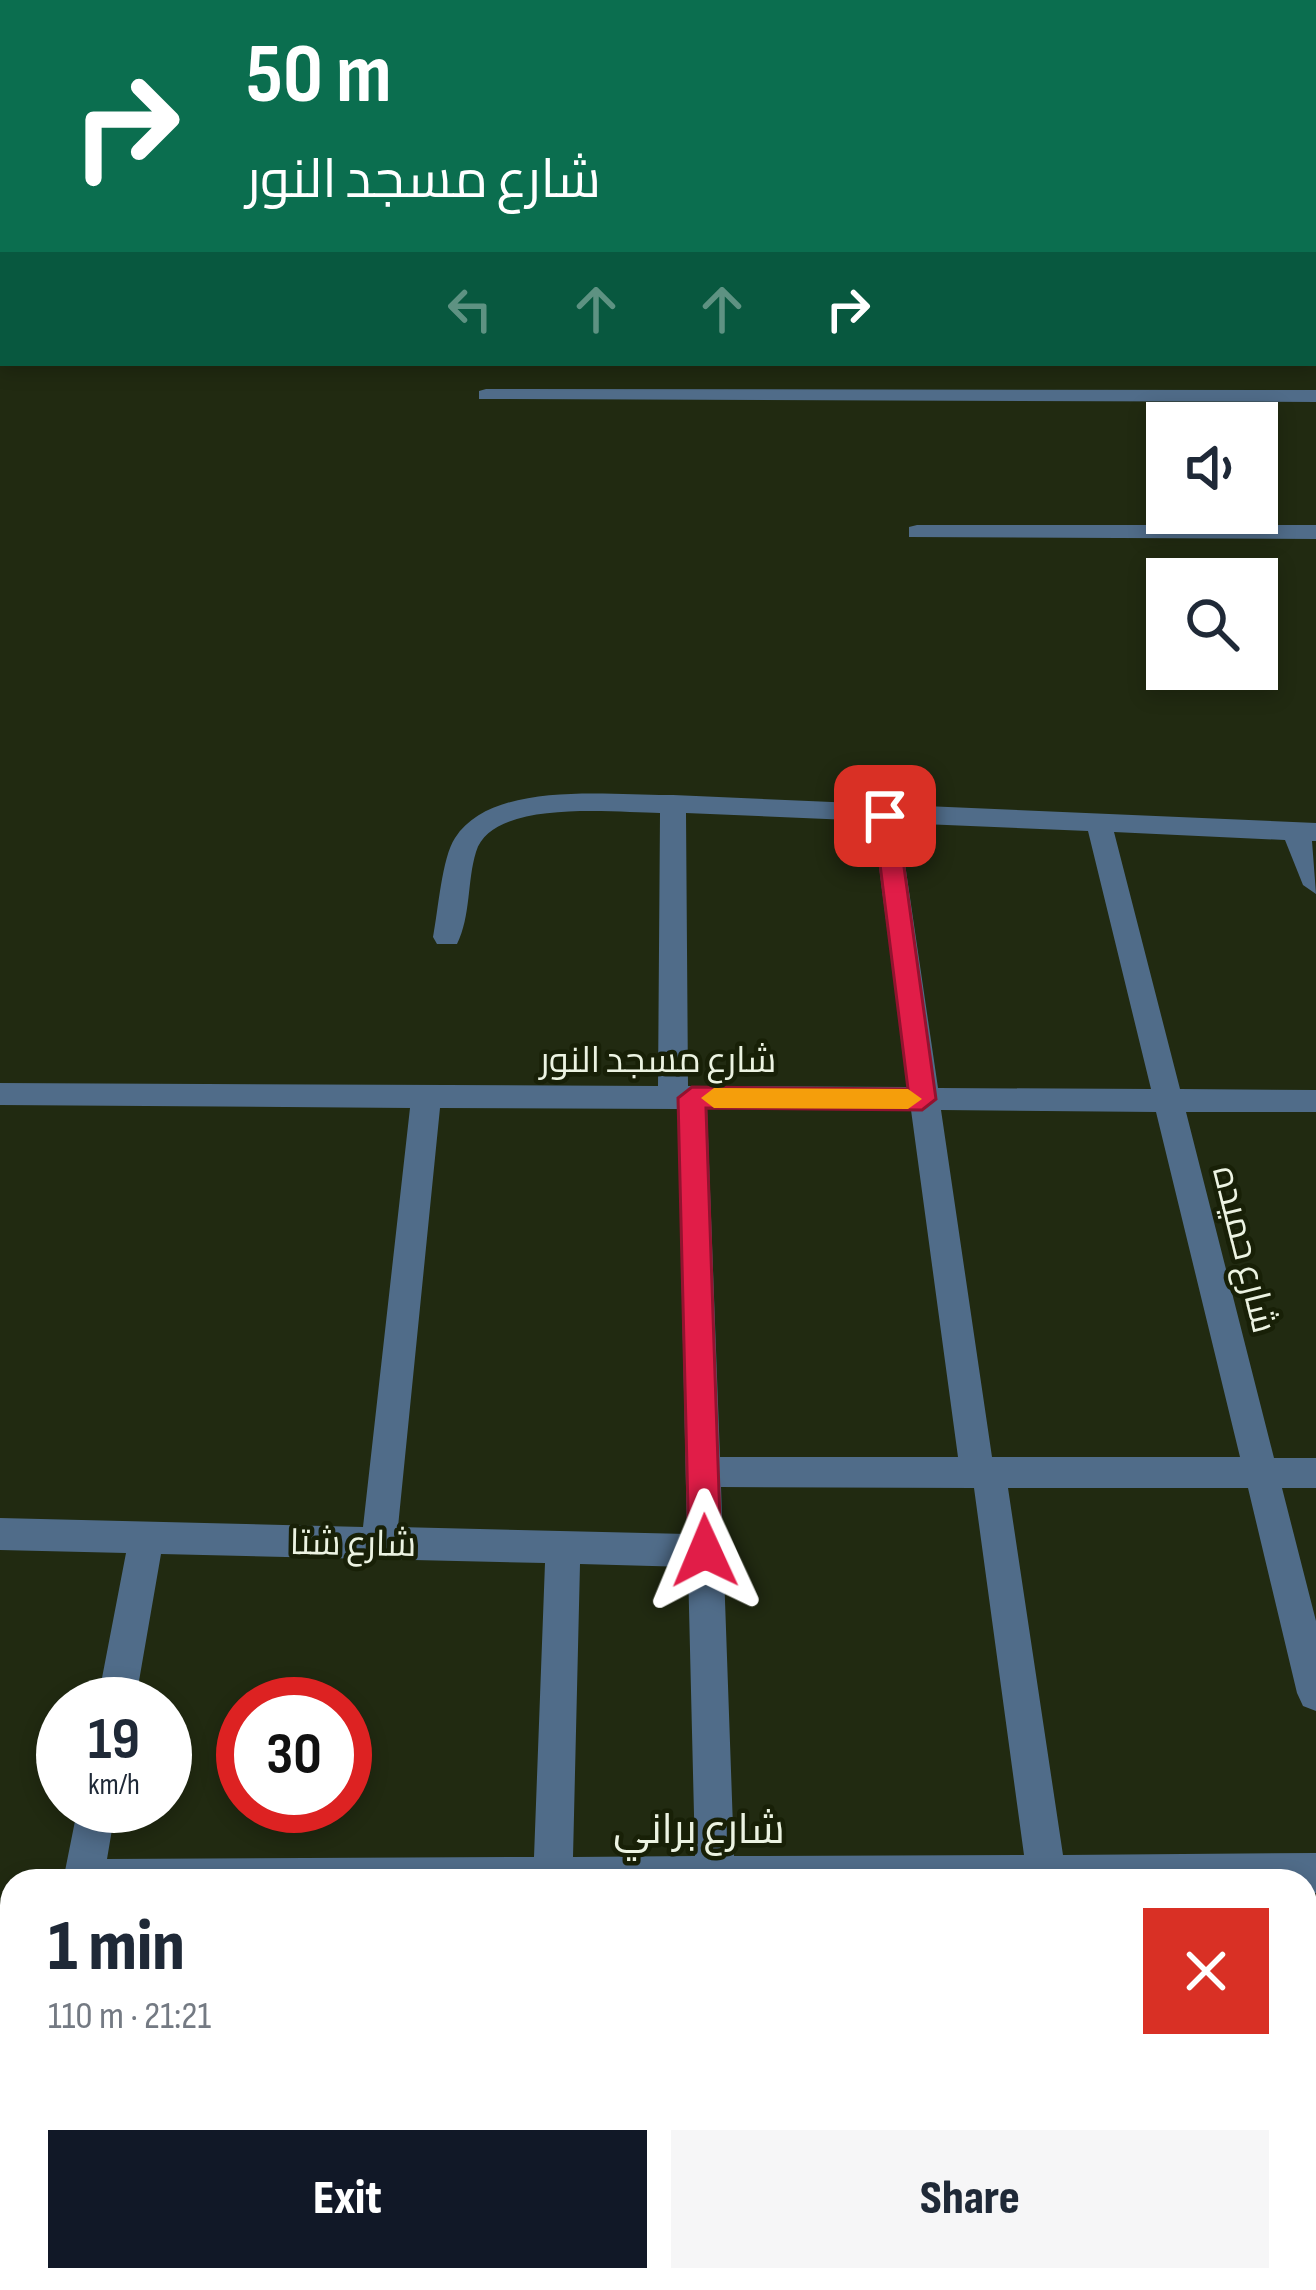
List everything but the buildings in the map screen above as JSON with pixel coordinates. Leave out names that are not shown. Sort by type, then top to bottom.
[{"type":"street","points":[[486,395],[1316,396]]},
{"type":"street","points":[[917,532],[1316,532]]},
{"type":"street","points":[[673,804],[682,1098],[704,1472],[715,1869]]},
{"type":"street","points":[[447,938],[465,842],[491,819],[524,806],[673,804],[1306,831],[1316,885]]},
{"type":"street","points":[[885,816],[922,1099],[1046,1869]]},
{"type":"street","name":"شارع حميده","points":[[1099,823],[1316,1693]]},
{"type":"street","name":"شارع مسجد النور","points":[[0,1094],[1316,1101]]},
{"type":"street","points":[[379,1543],[426,1096]]},
{"type":"street","points":[[704,1472],[1316,1473]]},
{"type":"street","name":"شارع شتا","points":[[0,1534],[705,1551]]},
{"type":"street","points":[[121,1677],[147,1538]]},
{"type":"street","points":[[553,1869],[563,1547]]},
{"type":"street","points":[[85,1869],[92,1833]]},
{"type":"slow traffic","points":[[714,1098],[908,1099]]},
{"type":"route","points":[[705,1551],[692,1098],[922,1099],[885,816]]}]
